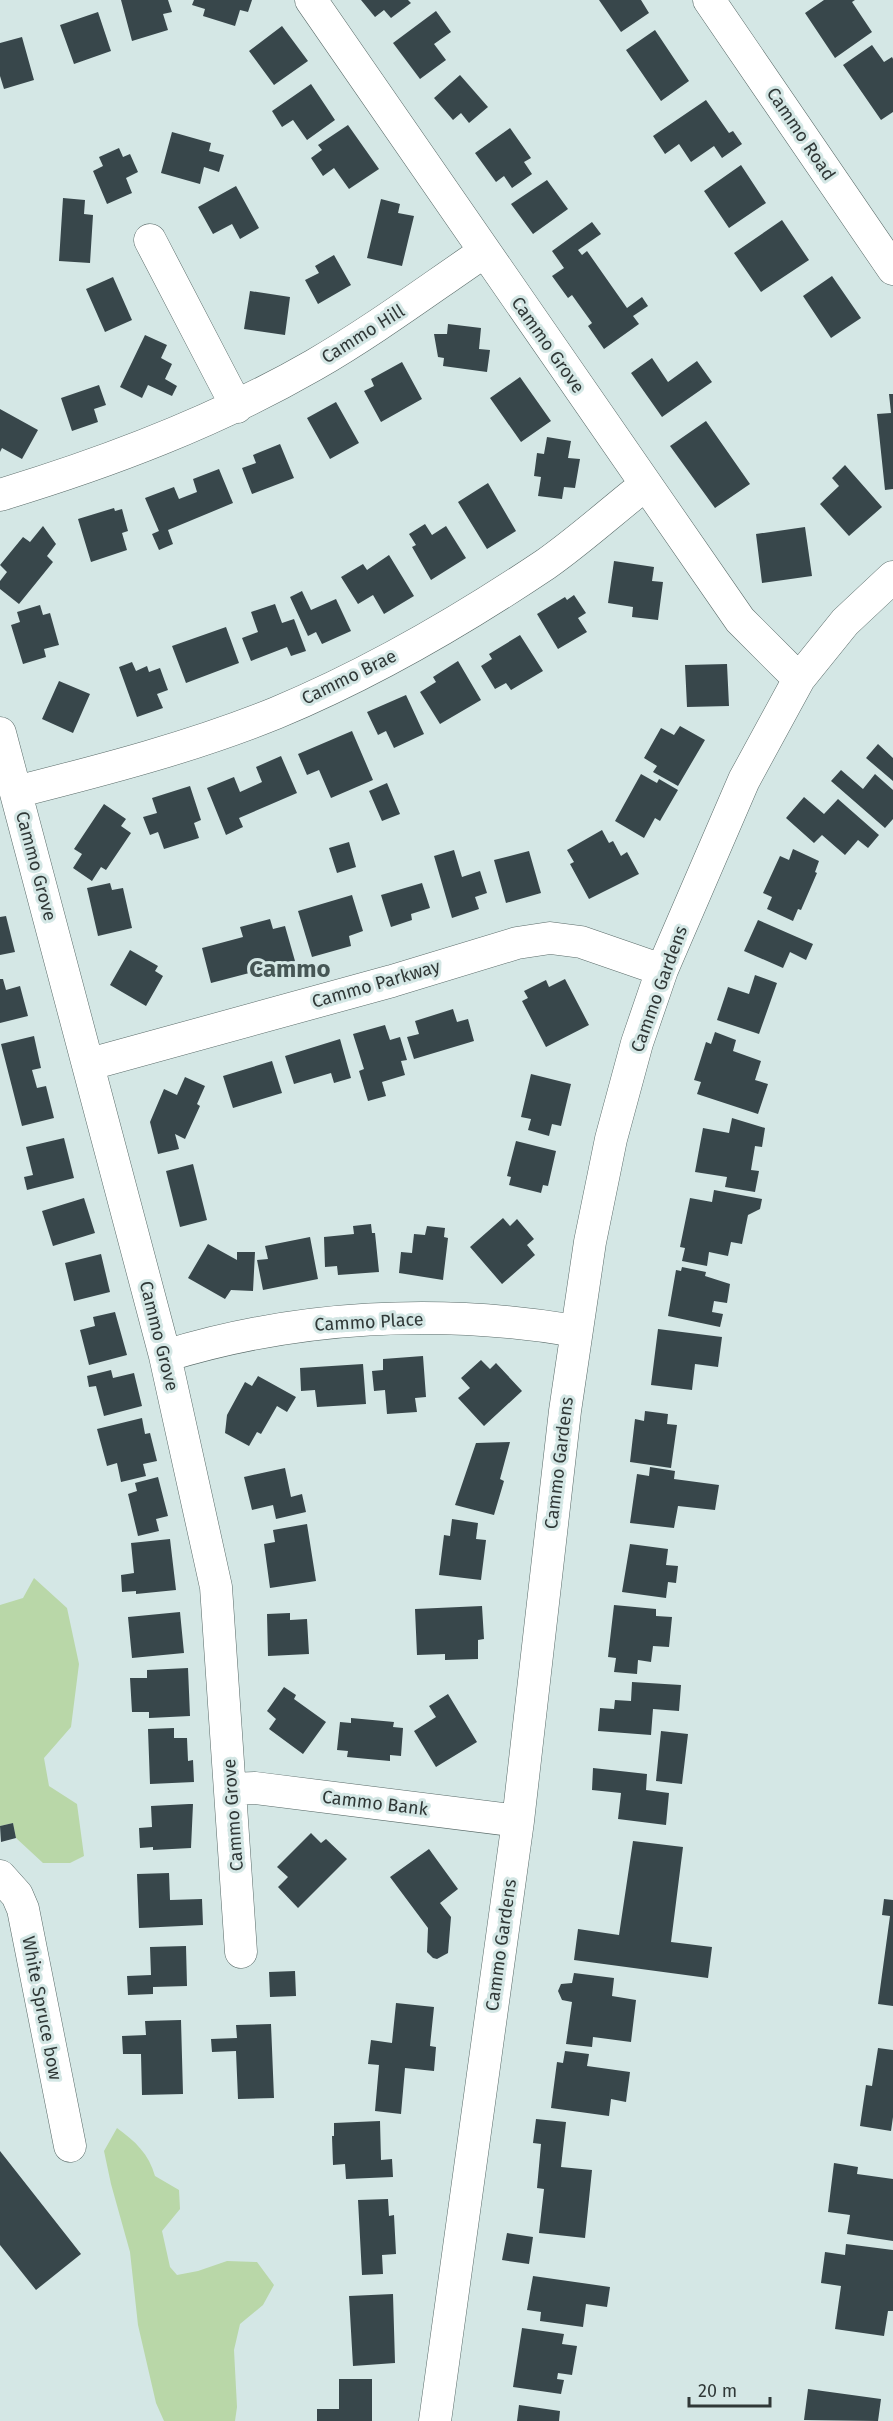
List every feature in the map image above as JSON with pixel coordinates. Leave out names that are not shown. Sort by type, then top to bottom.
[{"type":"street","name":"Cammo Grove","points":[[311,0],[740,620],[799,679]]},
{"type":"street","name":"Cammo Road","points":[[709,0],[893,269]]},
{"type":"street","points":[[151,240],[237,407]]},
{"type":"street","name":"Cammo Hill","points":[[0,495],[54,479],[153,443],[237,407],[315,365],[390,318],[484,252]]},
{"type":"street","name":"Cammo Brae","points":[[16,792],[186,744],[274,713],[351,679],[451,624],[547,563],[645,485]]},
{"type":"street","name":"Cammo Gardens","points":[[435,2421],[518,1821],[565,1411],[590,1242],[611,1139],[637,1043],[662,970],[744,780],[799,679],[845,622],[893,577]]},
{"type":"street","name":"Cammo Grove","points":[[0,733],[90,1064],[165,1356],[216,1587],[241,1952]]},
{"type":"street","name":"Cammo Parkway","points":[[90,1064],[392,981],[517,943],[550,938],[581,942],[662,970]]},
{"type":"street","name":"Cammo Place","points":[[165,1356],[295,1326],[342,1321],[438,1318],[495,1320],[576,1331]]},
{"type":"street","name":"Cammo Bank","points":[[231,1789],[255,1788],[518,1821]]},
{"type":"street","name":"White Spruce bow","points":[[0,1876],[17,1894],[23,1909],[70,2146]]},
{"type":"green space","points":[[34,1578],[67,1608],[79,1664],[71,1727],[44,1758],[49,1786],[77,1804],[84,1856],[70,1863],[43,1863],[16,1838],[13,1823],[0,1826],[0,1605],[23,1598]]},
{"type":"green space","points":[[117,2128],[140,2149],[149,2161],[155,2176],[179,2190],[180,2209],[162,2231],[170,2267],[177,2275],[198,2271],[227,2261],[257,2262],[274,2285],[263,2305],[240,2324],[234,2350],[237,2407],[235,2421],[164,2421],[156,2403],[138,2325],[130,2252],[104,2151]]},
{"type":"building","points":[[121,0],[168,0],[172,12],[163,14],[168,30],[132,41]]},
{"type":"building","points":[[194,0],[252,0],[248,12],[240,10],[235,26],[203,16],[205,9],[192,5]]},
{"type":"building","points":[[361,0],[408,0],[411,3],[391,18],[384,10],[375,17]]},
{"type":"building","points":[[599,0],[641,0],[649,13],[621,32]]},
{"type":"building","points":[[824,0],[855,0],[852,2],[872,32],[835,58],[805,13]]},
{"type":"building","points":[[436,11],[451,32],[434,44],[446,60],[420,79],[393,43]]},
{"type":"building","points":[[98,12],[111,51],[74,64],[60,25]]},
{"type":"building","points":[[282,26],[308,61],[274,85],[249,51]]},
{"type":"building","points":[[655,30],[689,81],[661,101],[626,50]]},
{"type":"building","points":[[22,37],[34,80],[4,89],[0,76],[0,43]]},
{"type":"building","points":[[872,45],[884,62],[892,57],[893,59],[893,112],[881,120],[843,65]]},
{"type":"building","points":[[460,75],[488,107],[469,123],[461,113],[453,120],[434,98]]},
{"type":"building","points":[[311,84],[335,120],[307,140],[293,120],[282,127],[272,111]]},
{"type":"building","points":[[706,100],[729,133],[733,131],[742,144],[722,158],[714,146],[691,162],[679,144],[665,154],[653,136]]},
{"type":"building","points":[[348,125],[379,169],[349,189],[334,168],[323,176],[311,158],[322,150],[318,145]]},
{"type":"building","points":[[510,128],[531,158],[524,162],[532,174],[512,188],[504,176],[496,182],[475,153]]},
{"type":"building","points":[[172,132],[211,143],[209,151],[224,155],[219,172],[204,167],[200,184],[161,173]]},
{"type":"building","points":[[119,148],[123,157],[130,154],[138,172],[126,178],[132,193],[107,204],[93,171],[103,166],[99,157]]},
{"type":"building","points":[[741,165],[766,203],[729,228],[704,191]]},
{"type":"building","points":[[547,180],[568,209],[533,234],[511,204]]},
{"type":"building","points":[[236,186],[259,228],[240,239],[232,224],[213,234],[198,207]]},
{"type":"building","points":[[63,198],[85,200],[84,214],[93,215],[90,263],[59,261]]},
{"type":"building","points":[[381,199],[400,204],[398,213],[414,216],[402,266],[367,258]]},
{"type":"building","points":[[782,220],[809,260],[761,292],[734,253]]},
{"type":"building","points":[[592,222],[601,234],[578,250],[582,255],[587,251],[627,308],[642,297],[648,306],[633,316],[639,324],[604,349],[588,326],[592,323],[572,295],[568,298],[552,276],[564,268],[552,251]]},
{"type":"building","points":[[334,255],[351,285],[318,304],[305,280],[319,273],[315,266]]},
{"type":"building","points":[[832,276],[861,318],[831,338],[803,296]]},
{"type":"building","points":[[113,277],[132,320],[105,332],[86,289]]},
{"type":"building","points":[[250,291],[290,297],[285,335],[244,329]]},
{"type":"building","points":[[448,324],[481,328],[479,349],[490,350],[487,372],[443,366],[444,358],[438,357],[434,334],[447,334]]},
{"type":"building","points":[[145,335],[167,345],[161,358],[172,364],[165,379],[177,386],[172,396],[148,385],[142,398],[120,387]]},
{"type":"building","points":[[652,358],[668,382],[697,361],[712,382],[662,417],[631,373]]},
{"type":"building","points":[[402,362],[422,399],[381,422],[364,391],[374,386],[371,379]]},
{"type":"building","points":[[520,377],[551,421],[521,442],[490,398]]},
{"type":"building","points":[[99,385],[106,405],[94,409],[98,422],[72,431],[61,398]]},
{"type":"building","points":[[889,394],[893,394],[893,489],[885,490],[877,414],[891,413]]},
{"type":"building","points":[[336,402],[359,443],[330,459],[307,418]]},
{"type":"building","points":[[0,409],[38,430],[22,459],[2,448],[0,452]]},
{"type":"building","points":[[706,421],[750,484],[715,508],[670,446]]},
{"type":"building","points":[[547,437],[571,441],[568,458],[580,459],[575,488],[564,487],[562,499],[538,496],[541,477],[534,476],[537,453],[544,454]]},
{"type":"building","points":[[280,444],[294,478],[252,494],[242,468],[256,463],[253,455]]},
{"type":"building","points":[[845,465],[882,507],[849,536],[820,504],[839,486],[832,478]]},
{"type":"building","points":[[219,469],[233,503],[168,530],[173,544],[159,550],[152,534],[159,531],[145,498],[174,487],[179,499],[197,492],[193,479]]},
{"type":"building","points":[[488,483],[516,531],[487,549],[458,502]]},
{"type":"building","points":[[114,508],[115,511],[122,509],[128,531],[122,533],[127,550],[91,562],[78,519]]},
{"type":"building","points":[[425,524],[432,535],[446,526],[466,558],[431,580],[412,547],[416,545],[409,534]]},
{"type":"building","points":[[43,526],[56,544],[47,556],[53,562],[19,604],[0,589],[0,581],[7,572],[0,565],[23,537],[30,542]]},
{"type":"building","points":[[805,527],[812,576],[762,583],[756,534]]},
{"type":"building","points":[[389,555],[414,596],[384,614],[373,595],[358,604],[341,577],[363,564],[367,570]]},
{"type":"building","points":[[614,561],[654,567],[652,581],[663,582],[658,620],[632,617],[633,607],[608,603]]},
{"type":"building","points":[[302,591],[311,610],[336,599],[351,631],[322,644],[316,632],[308,636],[290,597]]},
{"type":"building","points":[[574,595],[586,613],[578,618],[587,632],[558,649],[537,614],[565,597],[567,600]]},
{"type":"building","points":[[275,604],[282,623],[294,619],[306,651],[291,656],[287,647],[251,661],[242,638],[258,632],[251,612]]},
{"type":"building","points":[[40,605],[43,615],[50,613],[59,645],[44,649],[46,657],[23,664],[11,625],[20,622],[17,612]]},
{"type":"building","points":[[226,627],[239,663],[186,683],[172,646]]},
{"type":"building","points":[[520,635],[543,671],[511,690],[506,683],[495,689],[481,666],[492,659],[489,654]]},
{"type":"building","points":[[458,661],[481,700],[440,724],[420,692],[436,682],[433,677]]},
{"type":"building","points":[[132,662],[136,671],[147,666],[149,672],[160,668],[168,690],[157,694],[163,708],[137,717],[119,667]]},
{"type":"building","points":[[727,664],[729,706],[687,707],[685,665]]},
{"type":"building","points":[[59,681],[90,694],[73,733],[42,719]]},
{"type":"building","points":[[406,695],[424,734],[394,748],[386,731],[378,735],[367,712]]},
{"type":"building","points":[[680,726],[705,740],[678,786],[653,772],[657,766],[644,758],[661,728],[674,735]]},
{"type":"building","points":[[352,731],[373,780],[331,798],[319,770],[307,775],[298,754]]},
{"type":"building","points":[[878,744],[893,758],[893,781],[866,758]]},
{"type":"building","points":[[281,756],[297,793],[239,818],[243,827],[226,835],[207,788],[234,777],[240,792],[262,782],[256,767]]},
{"type":"building","points":[[841,770],[863,789],[875,774],[893,790],[893,819],[885,828],[831,781]]},
{"type":"building","points":[[641,774],[657,783],[659,779],[678,790],[660,821],[655,818],[644,838],[615,821]]},
{"type":"building","points":[[387,783],[400,814],[382,821],[369,791]]},
{"type":"building","points":[[190,786],[201,820],[194,823],[199,838],[164,849],[158,832],[150,835],[143,817],[157,813],[152,798]]},
{"type":"building","points":[[804,797],[824,814],[838,799],[879,835],[868,848],[858,840],[845,855],[822,835],[814,843],[786,818]]},
{"type":"building","points":[[104,804],[126,819],[121,826],[131,833],[106,870],[101,867],[92,881],[73,868],[82,854],[74,849]]},
{"type":"building","points":[[602,830],[609,843],[613,841],[621,856],[627,852],[639,874],[589,899],[570,864],[574,862],[567,850]]},
{"type":"building","points":[[349,842],[356,867],[337,873],[329,848]]},
{"type":"building","points":[[793,849],[819,861],[815,872],[817,873],[801,910],[798,909],[793,921],[767,909],[772,897],[763,893],[780,856],[789,860]]},
{"type":"building","points":[[454,850],[462,877],[480,871],[487,893],[475,897],[479,909],[452,918],[434,856]]},
{"type":"building","points":[[529,851],[541,893],[506,903],[494,860]]},
{"type":"building","points":[[110,883],[112,890],[123,888],[132,928],[98,936],[87,888]]},
{"type":"building","points":[[422,883],[430,908],[411,914],[412,920],[391,927],[381,895]]},
{"type":"building","points":[[352,895],[363,931],[349,936],[351,946],[312,957],[298,911]]},
{"type":"building","points":[[6,916],[15,952],[0,955],[0,917]]},
{"type":"building","points":[[270,919],[273,929],[285,926],[295,961],[211,983],[202,948],[243,937],[240,927]]},
{"type":"building","points":[[758,920],[813,944],[806,960],[790,952],[783,968],[744,951]]},
{"type":"building","points":[[130,950],[158,966],[155,971],[163,976],[146,1006],[110,985]]},
{"type":"building","points":[[755,975],[777,983],[759,1034],[717,1020],[728,987],[749,994]]},
{"type":"building","points":[[0,979],[3,979],[6,990],[20,986],[28,1016],[0,1023]]},
{"type":"building","points":[[565,979],[589,1025],[546,1047],[522,1001],[528,998],[524,991],[546,980],[549,987]]},
{"type":"building","points":[[453,1009],[457,1022],[468,1019],[474,1041],[414,1059],[407,1037],[419,1034],[415,1021]]},
{"type":"building","points":[[385,1025],[390,1040],[400,1037],[407,1060],[401,1061],[405,1075],[382,1082],[386,1096],[368,1101],[359,1071],[364,1069],[353,1034]]},
{"type":"building","points":[[715,1032],[736,1040],[733,1051],[761,1061],[755,1080],[768,1084],[758,1114],[697,1094],[701,1082],[694,1080],[706,1042],[711,1044]]},
{"type":"building","points":[[34,1036],[41,1068],[32,1070],[37,1088],[46,1086],[54,1118],[22,1126],[1,1044]]},
{"type":"building","points":[[340,1039],[351,1078],[334,1083],[331,1073],[294,1084],[285,1056]]},
{"type":"building","points":[[272,1061],[282,1093],[233,1108],[223,1076]]},
{"type":"building","points":[[531,1074],[571,1084],[561,1126],[552,1124],[549,1136],[528,1130],[531,1119],[521,1117]]},
{"type":"building","points":[[185,1077],[205,1086],[197,1104],[200,1106],[185,1139],[175,1134],[179,1149],[158,1154],[150,1122],[164,1089],[177,1095]]},
{"type":"building","points":[[732,1118],[765,1128],[762,1147],[755,1146],[751,1170],[759,1171],[755,1192],[725,1187],[727,1177],[695,1172],[703,1128],[729,1133]]},
{"type":"building","points":[[64,1138],[74,1178],[27,1190],[24,1177],[33,1175],[26,1147]]},
{"type":"building","points":[[516,1141],[556,1151],[548,1186],[543,1185],[541,1193],[509,1185],[511,1177],[507,1176]]},
{"type":"building","points":[[193,1164],[207,1220],[180,1227],[166,1171]]},
{"type":"building","points":[[714,1190],[762,1199],[760,1209],[748,1215],[742,1244],[731,1242],[728,1256],[709,1252],[707,1266],[682,1261],[685,1248],[680,1247],[690,1198],[712,1202]]},
{"type":"building","points":[[84,1198],[95,1233],[53,1246],[42,1211]]},
{"type":"building","points":[[503,1218],[510,1226],[517,1219],[534,1239],[527,1245],[535,1255],[502,1284],[470,1247]]},
{"type":"building","points":[[371,1224],[372,1233],[375,1233],[379,1272],[338,1275],[337,1266],[325,1267],[324,1237],[354,1234],[353,1226]]},
{"type":"building","points":[[427,1226],[445,1228],[444,1237],[448,1238],[443,1280],[399,1273],[401,1252],[412,1253],[414,1234],[425,1235]]},
{"type":"building","points":[[310,1237],[318,1279],[263,1290],[257,1260],[268,1259],[265,1246]]},
{"type":"building","points":[[208,1244],[237,1260],[237,1252],[255,1252],[253,1291],[231,1290],[225,1299],[188,1278]]},
{"type":"building","points":[[101,1254],[110,1292],[74,1301],[65,1263]]},
{"type":"building","points":[[682,1267],[706,1272],[705,1276],[730,1284],[727,1303],[714,1301],[712,1312],[723,1314],[720,1327],[668,1316],[676,1270],[681,1271]]},
{"type":"building","points":[[115,1312],[127,1355],[89,1365],[80,1330],[95,1326],[93,1317]]},
{"type":"building","points":[[658,1329],[722,1337],[718,1367],[695,1364],[692,1390],[651,1385]]},
{"type":"building","points":[[423,1356],[426,1397],[415,1398],[417,1412],[387,1414],[385,1390],[374,1391],[372,1371],[383,1370],[383,1359]]},
{"type":"building","points":[[481,1360],[490,1369],[496,1363],[522,1391],[484,1426],[458,1398],[470,1388],[461,1378]]},
{"type":"building","points":[[363,1364],[366,1404],[317,1407],[315,1390],[301,1391],[300,1368]]},
{"type":"building","points":[[111,1370],[113,1378],[134,1373],[142,1406],[104,1416],[96,1386],[89,1387],[87,1376]]},
{"type":"building","points":[[258,1376],[296,1397],[287,1412],[277,1406],[261,1434],[257,1432],[249,1446],[225,1433],[227,1415],[245,1382],[252,1386]]},
{"type":"building","points":[[645,1411],[668,1414],[667,1424],[677,1425],[671,1468],[630,1462],[635,1419],[644,1421]]},
{"type":"building","points":[[142,1418],[145,1434],[150,1433],[157,1461],[143,1464],[146,1476],[121,1482],[117,1463],[107,1466],[97,1429]]},
{"type":"building","points":[[510,1442],[500,1479],[504,1481],[494,1515],[455,1505],[476,1443]]},
{"type":"building","points":[[650,1467],[675,1471],[674,1479],[719,1485],[715,1510],[678,1506],[674,1528],[630,1523],[637,1474],[649,1476]]},
{"type":"building","points":[[285,1468],[291,1497],[302,1494],[306,1512],[276,1519],[273,1505],[252,1510],[244,1477]]},
{"type":"building","points":[[158,1477],[168,1516],[156,1519],[159,1531],[138,1536],[128,1494],[137,1491],[135,1483]]},
{"type":"building","points":[[452,1519],[478,1523],[476,1539],[486,1540],[481,1580],[439,1575],[444,1535],[450,1536]]},
{"type":"building","points":[[307,1524],[316,1581],[270,1588],[264,1544],[275,1542],[273,1530]]},
{"type":"building","points":[[170,1539],[176,1590],[136,1594],[136,1591],[122,1592],[121,1575],[134,1573],[131,1543]]},
{"type":"building","points":[[630,1544],[668,1549],[666,1565],[678,1566],[676,1583],[668,1582],[666,1598],[622,1592]]},
{"type":"building","points":[[614,1605],[656,1609],[656,1616],[672,1617],[669,1647],[653,1646],[651,1662],[638,1660],[637,1674],[614,1672],[616,1658],[608,1657]]},
{"type":"building","points":[[482,1606],[484,1639],[478,1640],[478,1659],[445,1660],[445,1654],[417,1655],[415,1609]]},
{"type":"building","points":[[180,1612],[184,1653],[132,1658],[128,1617]]},
{"type":"building","points":[[290,1613],[290,1620],[307,1619],[309,1654],[268,1656],[267,1614]]},
{"type":"building","points":[[188,1668],[190,1716],[149,1718],[149,1712],[132,1712],[130,1678],[147,1678],[147,1670]]},
{"type":"building","points":[[632,1682],[681,1685],[679,1711],[653,1709],[651,1735],[598,1731],[600,1708],[614,1709],[615,1700],[631,1701]]},
{"type":"building","points":[[284,1687],[296,1695],[294,1699],[326,1722],[303,1754],[269,1729],[276,1719],[267,1711]]},
{"type":"building","points":[[448,1694],[477,1742],[436,1767],[414,1731],[436,1717],[429,1706]]},
{"type":"building","points":[[351,1718],[394,1722],[393,1727],[403,1728],[401,1756],[390,1755],[390,1761],[368,1759],[347,1757],[348,1751],[337,1750],[340,1722],[351,1723]]},
{"type":"building","points":[[174,1728],[174,1738],[187,1738],[188,1761],[193,1760],[194,1782],[150,1784],[148,1729]]},
{"type":"building","points":[[661,1731],[688,1734],[682,1784],[656,1781]]},
{"type":"building","points":[[593,1768],[647,1774],[646,1790],[669,1793],[666,1825],[618,1819],[621,1793],[592,1790]]},
{"type":"building","points":[[193,1804],[191,1848],[153,1850],[153,1847],[140,1848],[139,1828],[152,1827],[151,1806]]},
{"type":"building","points":[[13,1823],[16,1838],[1,1842],[0,1826]]},
{"type":"building","points":[[311,1833],[321,1843],[326,1839],[347,1859],[298,1908],[278,1887],[288,1877],[277,1867]]},
{"type":"building","points":[[633,1841],[683,1847],[671,1942],[712,1947],[708,1978],[574,1960],[578,1929],[619,1935]]},
{"type":"building","points":[[429,1849],[458,1889],[440,1903],[451,1917],[448,1953],[437,1959],[427,1952],[428,1928],[390,1877]]},
{"type":"building","points":[[169,1873],[170,1900],[202,1899],[203,1925],[139,1928],[137,1874]]},
{"type":"building","points":[[884,1899],[893,1900],[893,2006],[878,2004],[890,1916],[882,1915]]},
{"type":"building","points":[[186,1946],[187,1986],[153,1987],[153,1994],[128,1995],[127,1976],[151,1975],[150,1947]]},
{"type":"building","points":[[295,1971],[296,1996],[270,1997],[269,1972]]},
{"type":"building","points":[[574,1973],[614,1978],[612,1996],[636,2000],[631,2042],[593,2037],[592,2047],[566,2044],[572,2002],[562,2000],[558,1991],[561,1984],[572,1983]]},
{"type":"building","points":[[396,2003],[434,2007],[430,2046],[436,2047],[434,2071],[405,2068],[401,2114],[375,2111],[379,2065],[368,2064],[371,2040],[392,2043]]},
{"type":"building","points":[[181,2020],[183,2094],[142,2095],[141,2054],[123,2054],[122,2036],[146,2035],[145,2021]]},
{"type":"building","points":[[271,2024],[274,2098],[238,2099],[236,2051],[212,2052],[211,2039],[237,2038],[236,2025]]},
{"type":"building","points":[[878,2048],[893,2050],[891,2131],[860,2126],[866,2085],[872,2086]]},
{"type":"building","points":[[565,2051],[589,2054],[587,2066],[630,2072],[626,2102],[611,2099],[609,2116],[551,2108],[557,2062],[563,2063]]},
{"type":"building","points":[[536,2119],[566,2122],[561,2167],[592,2170],[585,2238],[539,2233],[544,2189],[537,2188],[541,2144],[533,2143]]},
{"type":"building","points":[[380,2121],[381,2160],[392,2159],[393,2177],[346,2179],[345,2164],[333,2165],[334,2123]]},
{"type":"building","points":[[0,2151],[81,2254],[36,2290],[0,2245]]},
{"type":"building","points":[[834,2163],[858,2167],[857,2174],[893,2179],[893,2241],[847,2234],[850,2215],[828,2212]]},
{"type":"building","points":[[388,2199],[389,2216],[394,2215],[396,2254],[382,2255],[383,2274],[362,2275],[358,2200]]},
{"type":"building","points":[[507,2233],[533,2237],[529,2264],[502,2260]]},
{"type":"building","points":[[846,2244],[893,2250],[893,2311],[888,2311],[884,2336],[835,2329],[841,2286],[821,2283],[825,2252],[845,2255]]},
{"type":"building","points":[[533,2276],[610,2287],[607,2307],[586,2304],[583,2327],[540,2321],[541,2312],[527,2310]]},
{"type":"building","points":[[393,2294],[395,2363],[353,2366],[349,2296]]},
{"type":"building","points":[[522,2328],[564,2334],[562,2344],[577,2346],[572,2375],[558,2373],[557,2379],[564,2380],[561,2394],[513,2387]]},
{"type":"building","points":[[339,2379],[372,2379],[372,2421],[317,2421],[317,2409],[339,2409]]},
{"type":"building","points":[[808,2389],[881,2399],[878,2421],[804,2420]]},
{"type":"building","points":[[519,2405],[560,2411],[559,2421],[517,2421]]},
{"type":"district","name":"Cammo","points":[[290,969]]}]
